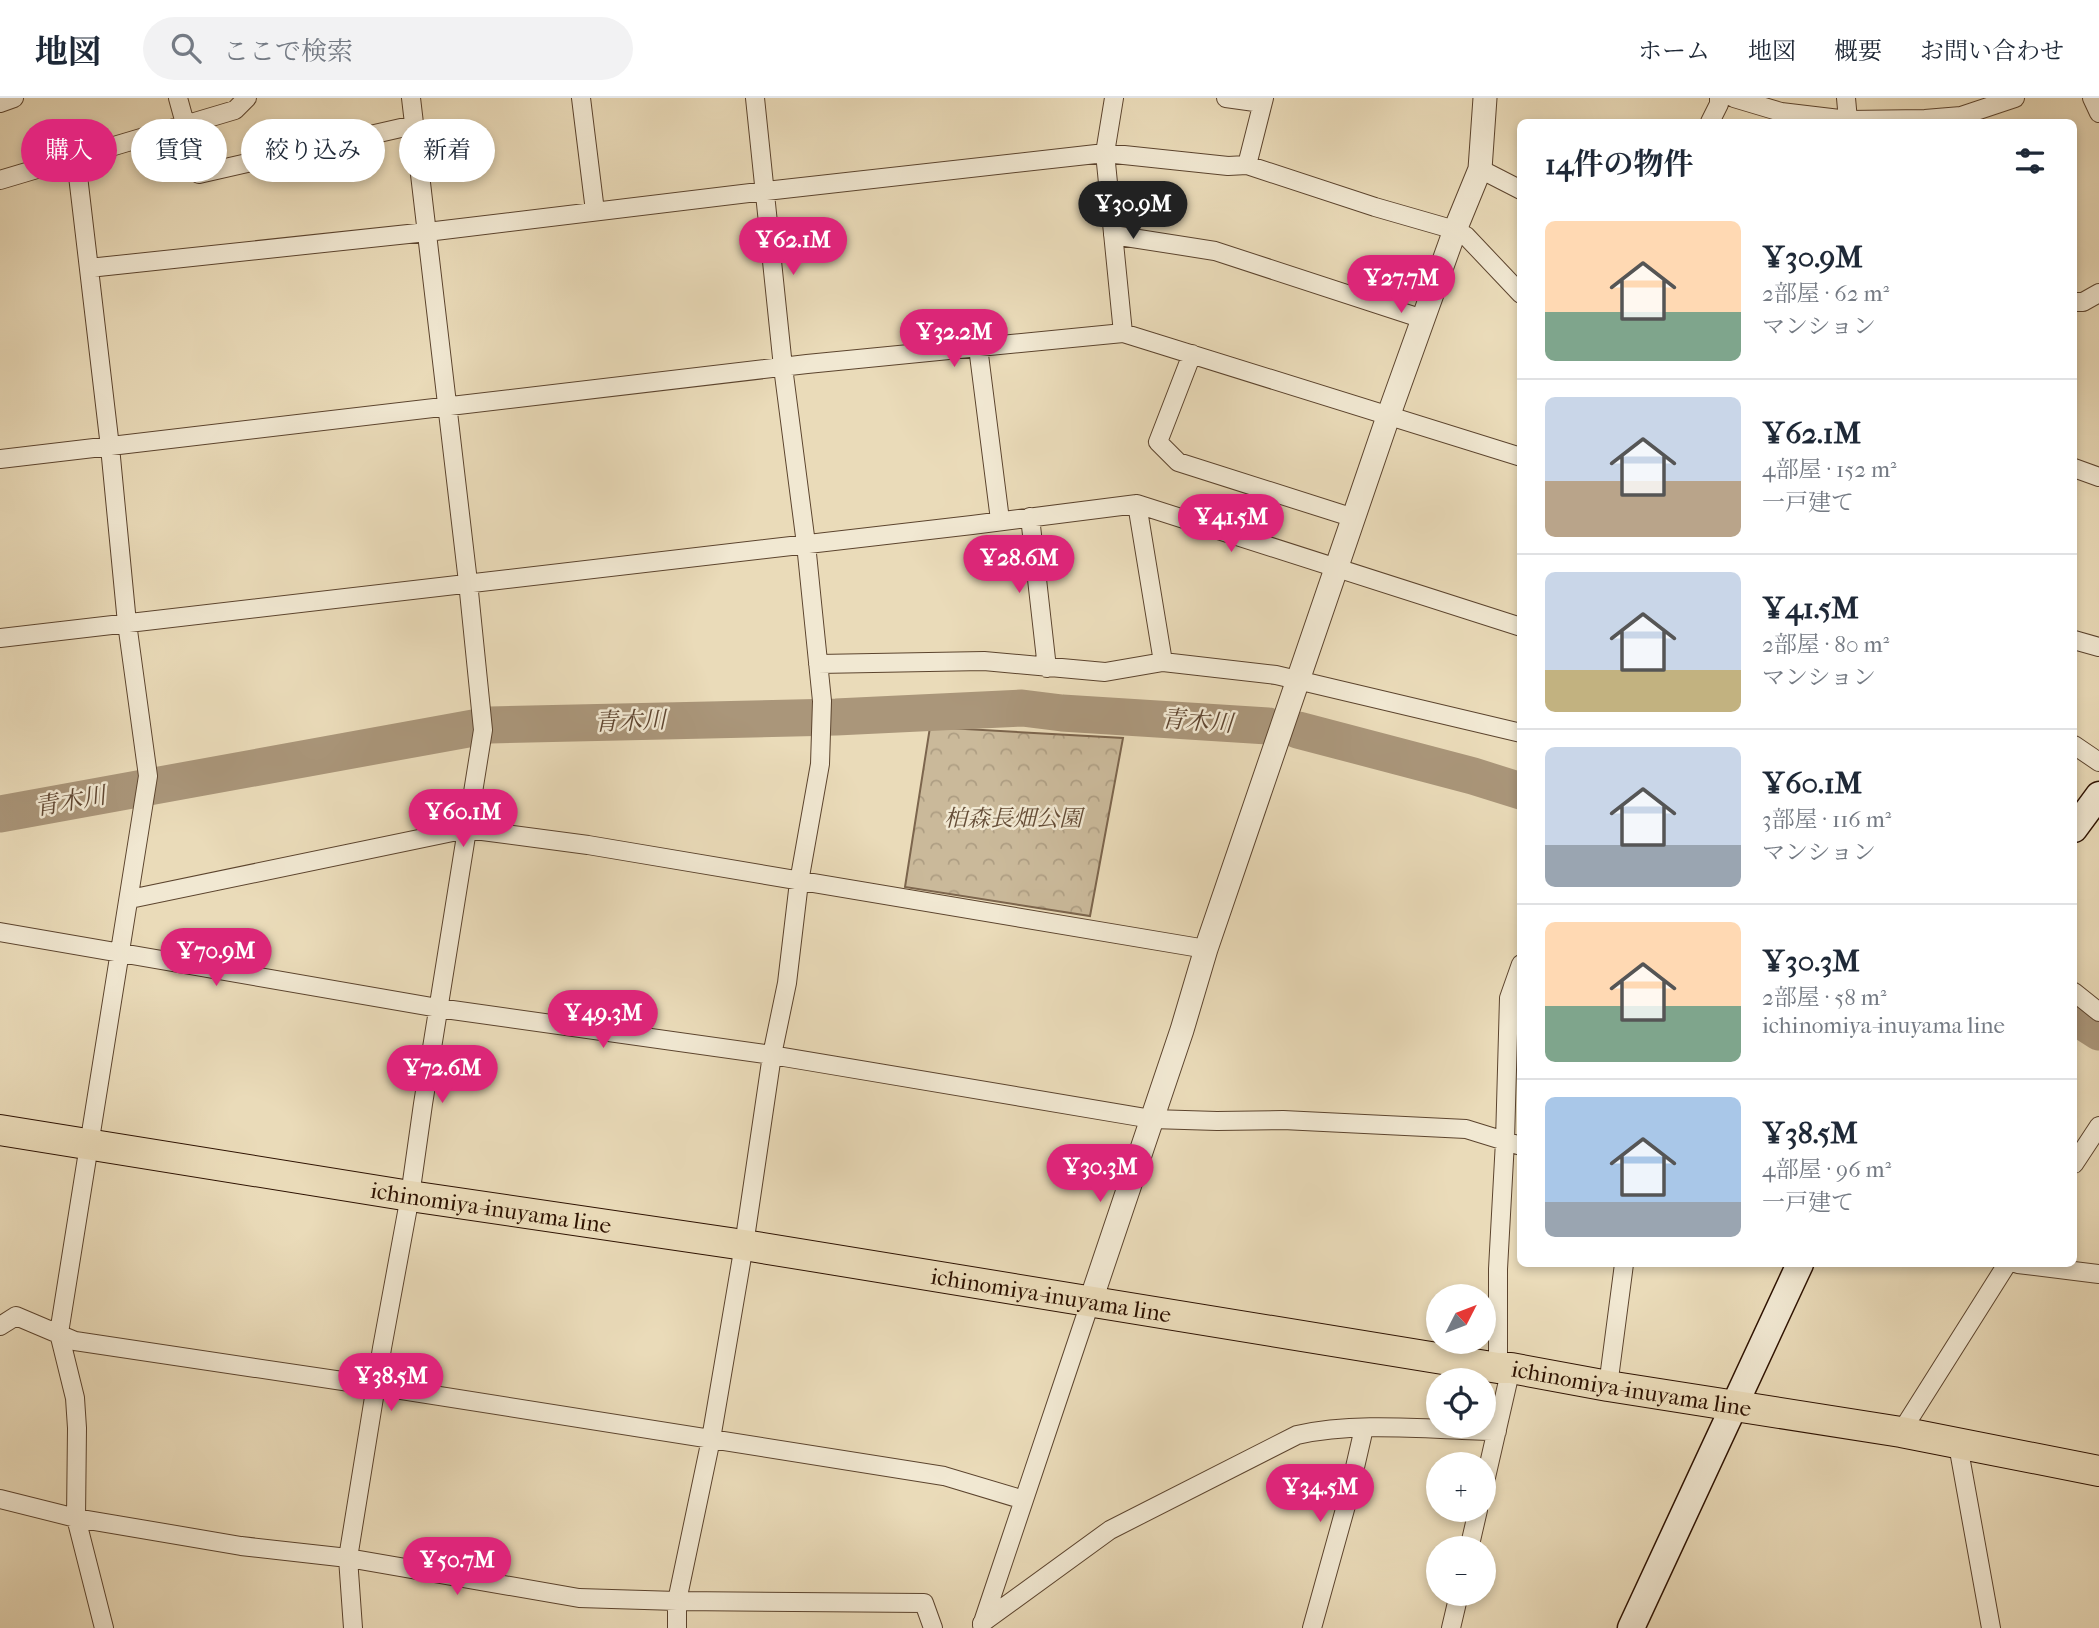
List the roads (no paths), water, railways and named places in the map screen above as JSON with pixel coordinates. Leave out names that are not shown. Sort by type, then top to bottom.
[{"type":"main road","points":[[2077,826],[2099,795]]},
{"type":"main road","name":"ichinomiya-inuyama line","points":[[0,1130],[410,1196],[744,1245],[1901,1432],[2099,1471]]},
{"type":"main road","points":[[1631,1628],[1799,1267]]},
{"type":"street","points":[[0,103],[14,98]]},
{"type":"street","points":[[178,98],[183,119]]},
{"type":"street","points":[[205,119],[235,110],[247,98]]},
{"type":"street","points":[[411,98],[414,119]]},
{"type":"street","points":[[581,98],[595,211]]},
{"type":"street","points":[[677,1628],[677,1601],[711,1439],[744,1245],[772,1055],[787,983],[799,882],[820,764],[822,701],[755,98]]},
{"type":"street","points":[[1114,98],[1105,153],[1123,332]]},
{"type":"street","points":[[1226,98],[1263,101],[1247,165]]},
{"type":"street","points":[[981,1626],[1152,1119],[1206,949],[1389,414],[1455,230],[1480,169],[1485,98]]},
{"type":"street","points":[[1712,119],[1719,98]]},
{"type":"street","points":[[1734,98],[1781,112],[1840,119]]},
{"type":"street","points":[[1846,98],[1848,119]]},
{"type":"street","points":[[1926,119],[1961,116],[2015,98]]},
{"type":"street","points":[[2092,98],[2099,113]]},
{"type":"street","points":[[227,168],[399,129]]},
{"type":"street","points":[[89,268],[427,232],[1105,153],[1228,166],[1247,165],[1455,230],[1466,236],[1517,290]]},
{"type":"street","points":[[1480,169],[1517,188]]},
{"type":"street","points":[[0,180],[21,174]]},
{"type":"street","points":[[79,182],[110,447],[127,623],[148,776],[59,1333],[75,1398],[76,1518],[104,1628]]},
{"type":"street","points":[[354,1628],[348,1558],[410,1196],[483,730],[421,182]]},
{"type":"street","points":[[1113,235],[1215,251],[1423,319]]},
{"type":"street","points":[[2077,302],[2083,302],[2099,293]]},
{"type":"street","points":[[0,459],[783,367],[1123,332],[1517,456]]},
{"type":"street","points":[[978,347],[1000,520]]},
{"type":"street","points":[[1192,354],[1158,442],[1178,462],[1354,518]]},
{"type":"street","points":[[2077,469],[2099,477]]},
{"type":"street","points":[[0,638],[1137,504],[1517,626]]},
{"type":"street","points":[[1137,504],[1163,662]]},
{"type":"street","points":[[1030,517],[1047,668]]},
{"type":"street","points":[[2077,641],[2099,647]]},
{"type":"street","points":[[818,664],[984,662],[1105,672],[1163,662],[1276,675],[1517,732]]},
{"type":"street","points":[[2077,747],[2099,762]]},
{"type":"street","points":[[130,899],[467,829],[588,845],[1206,949]]},
{"type":"street","points":[[0,932],[439,1008],[772,1055],[1152,1119],[1283,1120],[1466,1129],[1513,1143]]},
{"type":"street","points":[[1492,1452],[1505,1368],[1498,1269],[1513,1143],[1509,998],[1517,975]]},
{"type":"street","points":[[2077,994],[2099,1012]]},
{"type":"street","points":[[2077,1159],[2099,1126]]},
{"type":"street","points":[[1608,1386],[1624,1267]]},
{"type":"street","points":[[1901,1432],[2005,1267]]},
{"type":"street","points":[[2040,1267],[2099,1275]]},
{"type":"street","points":[[0,1326],[16,1316],[75,1341],[944,1476],[1024,1500]]},
{"type":"street","points":[[981,1626],[1110,1530],[1297,1435],[1323,1429],[1364,1428],[1497,1432]]},
{"type":"street","points":[[1312,1628],[1347,1502],[1364,1428]]},
{"type":"street","points":[[1958,1445],[1991,1628]]},
{"type":"street","points":[[0,1499],[76,1518],[241,1546],[348,1558],[579,1598],[924,1603],[933,1628]]},
{"type":"street","points":[[1451,1628],[1456,1606]]},
{"type":"waterway","name":"青木川","points":[[0,814],[490,725],[836,717],[1022,708],[1268,726]]},
{"type":"waterway","name":"青木川","points":[[1298,730],[1517,790]]},
{"type":"waterway","name":"青木川","points":[[2077,1018],[2099,1032]]},
{"type":"park label","name":"柏森長畑公園","points":[[1013,818]]}]
